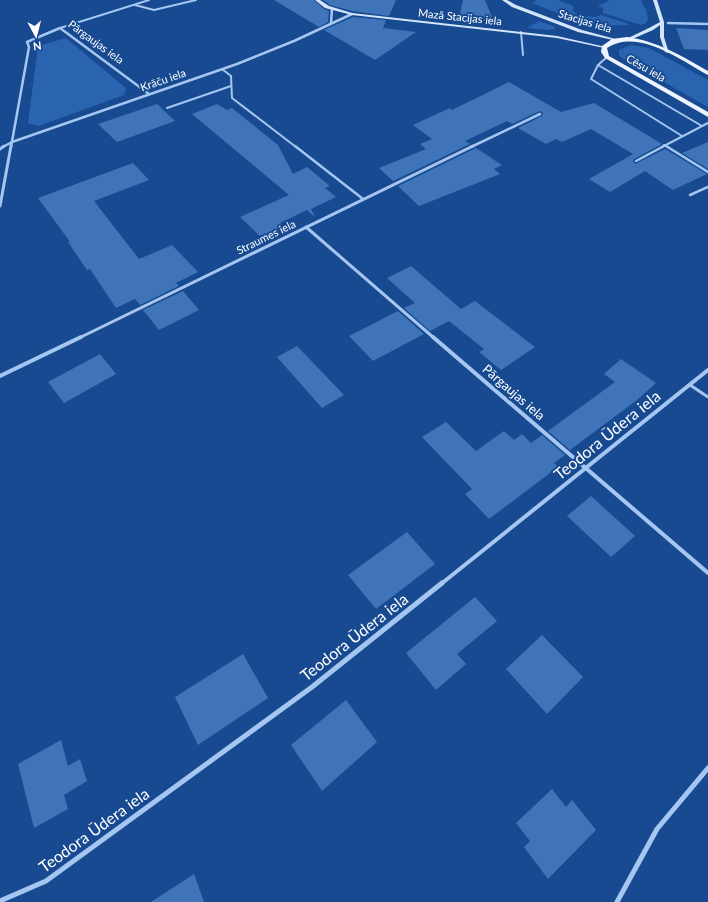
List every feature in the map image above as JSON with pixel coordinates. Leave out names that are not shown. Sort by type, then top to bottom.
[{"type":"main road","name":"Mazā Stacijas iela","points":[[317,0],[326,7],[352,14],[522,32],[557,37],[604,47]]},
{"type":"main road","name":"Stacijas iela","points":[[504,0],[514,6],[580,31],[617,40]]},
{"type":"main road","name":"Cēsu iela","points":[[655,0],[662,22],[662,38],[667,52]]},
{"type":"main road","name":"Cēsu iela","points":[[628,39],[651,29],[662,22]]},
{"type":"main road","name":"Cēsu iela","points":[[707,72],[650,43],[628,39],[617,40],[608,43],[604,47],[604,52],[607,57],[708,115]]},
{"type":"street","points":[[331,23],[332,9]]},
{"type":"street","name":"Krāču iela","points":[[0,149],[12,142],[222,69],[294,41],[352,14]]},
{"type":"street","points":[[668,23],[708,24]]},
{"type":"street","name":"Pārgaujas iela","points":[[12,142],[29,47],[27,42],[60,28],[149,94]]},
{"type":"street","name":"Straumes iela","points":[[0,376],[540,114]]},
{"type":"street","points":[[0,206],[12,142]]},
{"type":"street","name":"Pārgaujas iela","points":[[306,227],[708,573]]},
{"type":"street","name":"Teodora Ūdera iela","points":[[0,901],[46,881],[306,692],[708,370]]},
{"type":"street","points":[[617,902],[657,829],[708,768]]},
{"type":"lane","points":[[60,28],[149,0]]},
{"type":"lane","points":[[135,5],[154,10],[196,0]]},
{"type":"lane","points":[[522,32],[522,55]]},
{"type":"lane","points":[[607,57],[598,65],[591,79],[682,136]]},
{"type":"lane","points":[[598,65],[702,126]]},
{"type":"lane","points":[[222,69],[231,76],[232,98],[363,199]]},
{"type":"lane","points":[[167,108],[232,86]]},
{"type":"lane","points":[[636,161],[708,123]]},
{"type":"lane","points":[[664,145],[708,172]]},
{"type":"lane","points":[[690,195],[708,187]]},
{"type":"lane","points":[[690,385],[708,397]]},
{"type":"shaded area","points":[[537,0],[558,0],[573,6],[573,11],[577,14],[570,17],[565,16],[532,3]]},
{"type":"shaded area","points":[[610,0],[641,0],[647,12],[648,20],[646,23],[641,25],[603,13],[603,8],[598,6]]},
{"type":"shaded area","points":[[601,15],[629,25],[599,26],[577,20],[582,16],[595,17]]},
{"type":"shaded area","points":[[539,21],[555,27],[555,29],[547,30],[527,28]]},
{"type":"shaded area","points":[[66,38],[126,88],[124,95],[39,126],[28,123],[38,46]]},
{"type":"shaded area","points":[[631,45],[649,48],[708,80],[708,107],[623,59],[619,55],[619,50]]},
{"type":"building","points":[[274,0],[314,0],[324,9],[329,11],[328,22],[319,27]]},
{"type":"building","points":[[323,0],[396,0],[389,16],[352,11],[330,5]]},
{"type":"building","points":[[463,0],[485,0],[494,22],[459,19]]},
{"type":"building","points":[[353,17],[386,20],[383,28],[416,32],[375,60],[324,30]]},
{"type":"building","points":[[676,28],[708,30],[708,50],[684,49]]},
{"type":"building","points":[[509,82],[561,112],[594,103],[662,144],[634,159],[633,161],[635,164],[665,149],[707,174],[673,190],[645,171],[610,192],[589,179],[633,154],[591,129],[562,142],[556,139],[546,144],[518,128],[542,116],[543,113],[540,111],[512,124],[507,121],[465,141],[470,144],[393,181],[379,168],[426,149],[420,144],[432,139],[413,125],[450,108],[452,110]]},
{"type":"building","points":[[157,104],[175,121],[117,142],[98,124]]},
{"type":"building","points":[[217,104],[227,110],[232,108],[278,145],[293,174],[307,167],[330,186],[325,188],[336,197],[311,209],[315,217],[307,210],[280,223],[285,228],[263,239],[240,217],[289,195],[192,114]]},
{"type":"building","points":[[708,142],[708,169],[682,153]]},
{"type":"building","points":[[476,148],[502,165],[494,169],[500,174],[419,206],[398,186]]},
{"type":"building","points":[[133,163],[149,180],[94,201],[139,259],[172,245],[198,272],[176,283],[179,286],[140,305],[135,299],[116,308],[90,269],[87,270],[68,242],[70,242],[38,198]]},
{"type":"building","points":[[411,266],[461,309],[475,301],[535,347],[501,370],[479,352],[484,349],[449,321],[430,331],[404,308],[415,303],[387,278]]},
{"type":"building","points":[[183,291],[199,310],[159,330],[143,310]]},
{"type":"building","points":[[398,311],[424,334],[373,361],[349,336]]},
{"type":"building","points":[[297,346],[344,395],[322,408],[277,357]]},
{"type":"building","points":[[100,354],[116,374],[64,403],[48,382]]},
{"type":"building","points":[[621,359],[656,383],[637,400],[570,450],[548,431],[615,382],[604,374]]},
{"type":"building","points":[[446,422],[476,451],[504,431],[514,440],[522,434],[531,443],[542,435],[565,455],[554,463],[558,467],[489,519],[465,494],[472,489],[422,437]]},
{"type":"building","points":[[591,496],[635,536],[611,557],[567,516]]},
{"type":"building","points":[[407,532],[435,564],[376,609],[348,575]]},
{"type":"building","points":[[475,597],[497,621],[457,654],[466,664],[436,690],[406,653]]},
{"type":"building","points":[[542,635],[583,677],[547,714],[506,669]]},
{"type":"building","points":[[243,654],[268,698],[198,745],[175,697]]},
{"type":"building","points":[[346,700],[377,742],[322,791],[291,745]]},
{"type":"building","points":[[61,740],[68,766],[80,759],[87,781],[64,795],[68,809],[34,828],[18,764]]},
{"type":"building","points":[[552,789],[566,807],[572,800],[596,830],[548,879],[524,847],[530,841],[516,823]]},
{"type":"building","points":[[194,874],[204,902],[151,902]]}]
